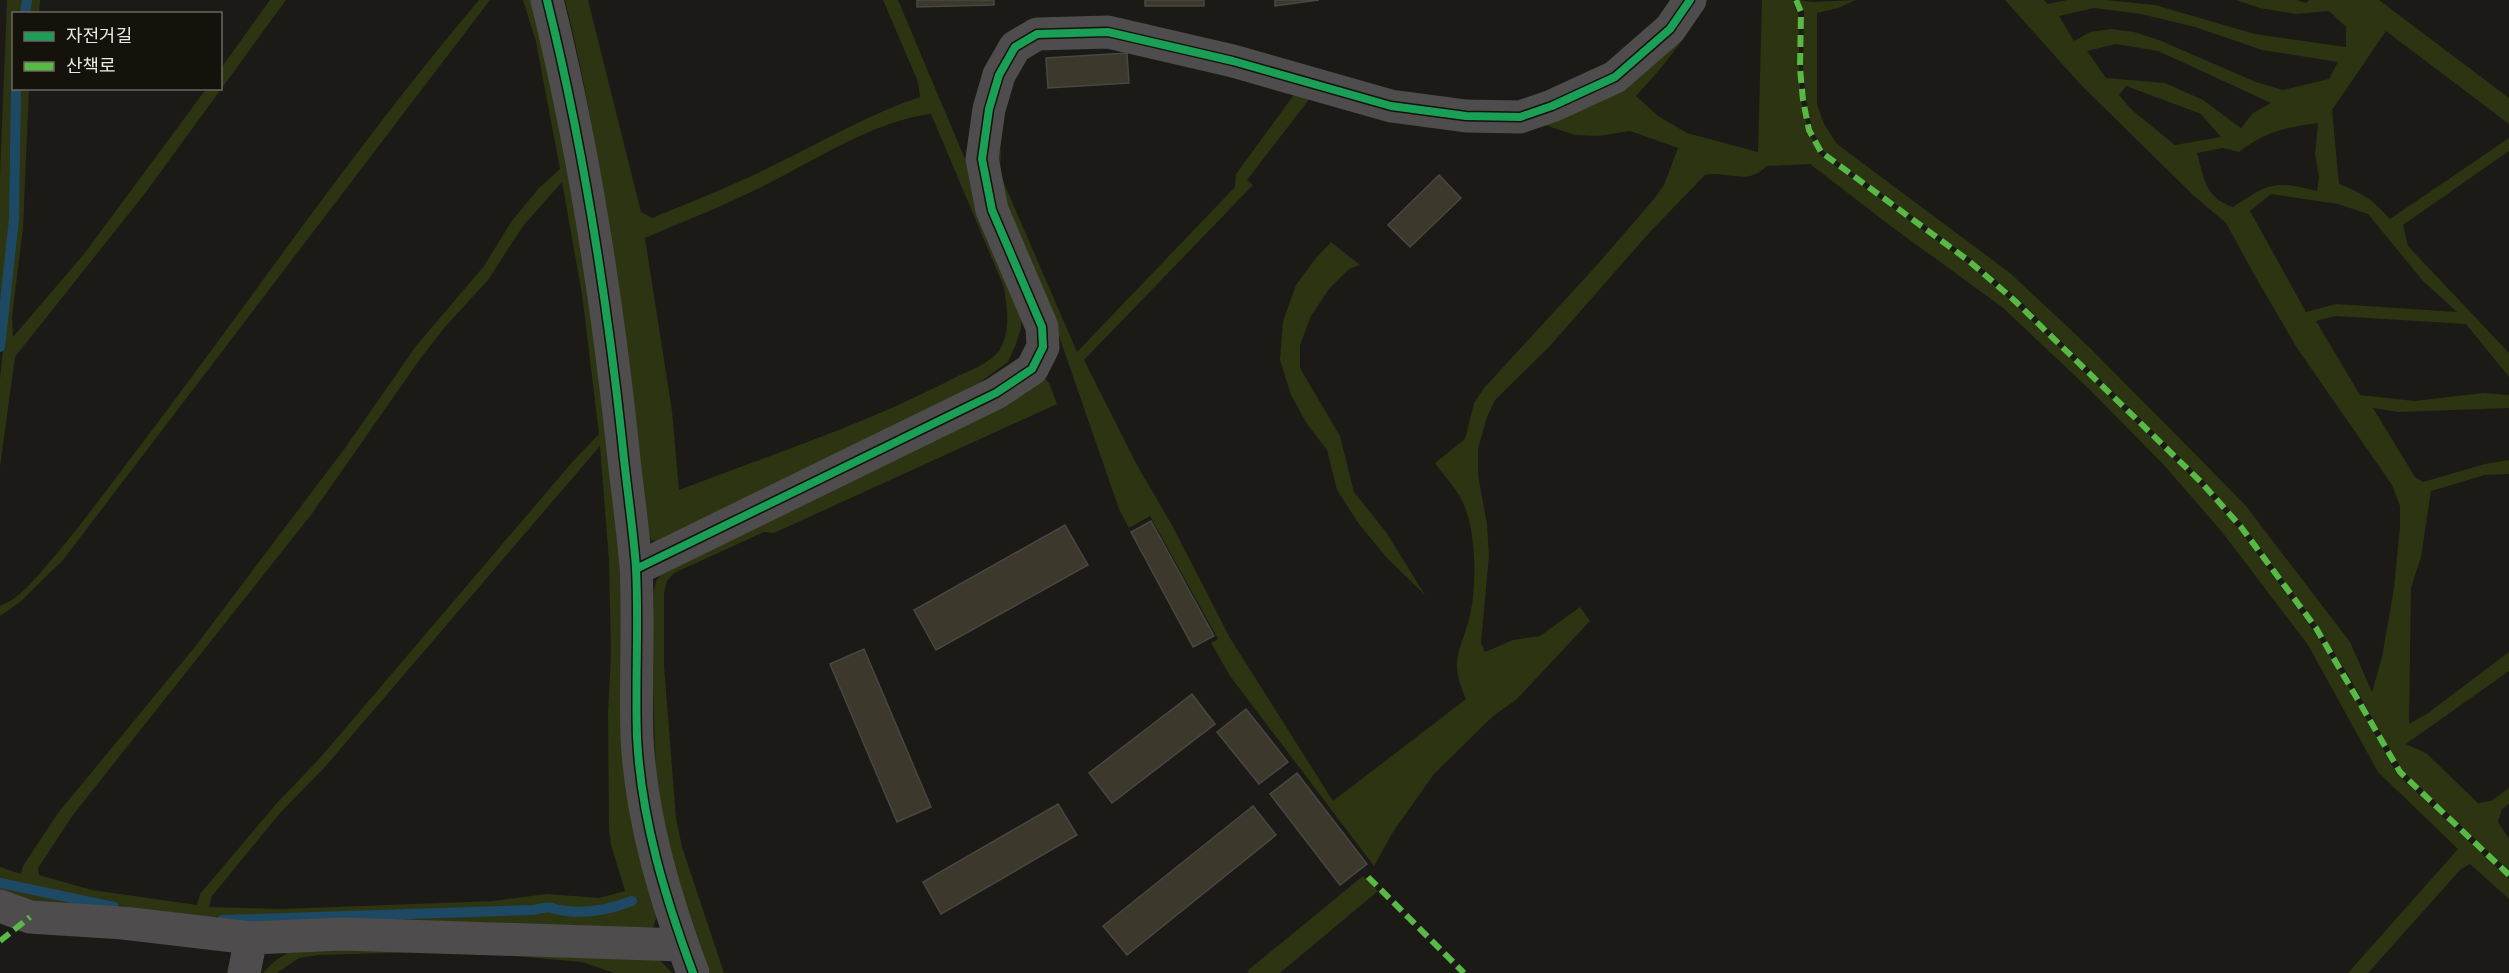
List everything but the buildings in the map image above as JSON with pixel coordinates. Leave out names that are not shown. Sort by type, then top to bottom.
[{"type":"street","points":[[0,906],[30,917],[123,923],[251,938],[355,934],[688,959],[660,876],[644,805],[637,739],[636,569],[612,350],[590,203],[567,81],[547,0]]},
{"type":"street","points":[[636,569],[996,393],[1032,369],[1043,347],[1042,327],[992,210],[982,159],[989,109],[999,75],[1015,47],[1037,34],[1108,32],[1233,61],[1391,106],[1466,116],[1520,117],[1552,106],[1616,78],[1670,28],[1690,0]]},
{"type":"street","points":[[244,973],[251,938]]},
{"type":"green space","points":[[7,0],[24,0],[23,12],[12,12],[11,219],[0,310],[0,174]]},
{"type":"green space","points":[[30,0],[40,0],[39,12],[28,12]]},
{"type":"green space","points":[[270,0],[286,0],[222,88],[222,67]]},
{"type":"green space","points":[[479,0],[490,0],[63,560],[20,602],[0,616],[0,606],[26,588],[81,524],[389,111]]},
{"type":"green space","points":[[523,0],[538,0],[545,25],[590,284],[614,449],[628,759],[643,860],[654,902],[656,918],[653,929],[644,932],[481,923],[245,928],[165,922],[34,905],[0,896],[0,886],[142,915],[212,923],[546,911],[593,914],[633,903],[631,899],[582,910],[548,905],[212,917],[143,910],[0,881],[0,867],[21,874],[23,866],[58,813],[194,648],[345,448],[416,346],[484,266],[511,222],[539,188],[560,169],[536,42]],"holes":[[[562,182],[582,294],[599,434],[574,460],[320,758],[276,804],[200,894],[197,905],[92,890],[39,875],[38,868],[73,815],[311,515],[420,359],[445,327],[488,280],[523,226]],[[600,446],[609,561],[611,654],[608,713],[609,829],[611,845],[625,891],[599,898],[547,894],[493,901],[281,909],[209,907],[212,896],[280,813],[324,768]]]},
{"type":"green space","points":[[565,0],[588,0],[641,212],[652,218],[714,193],[864,120],[920,97],[918,82],[883,0],[898,0],[989,216],[1021,308],[1021,328],[1008,362],[979,383],[792,483],[657,543],[651,540],[647,530],[604,197],[580,65]],"holes":[[[931,114],[1004,287],[1006,334],[1000,349],[987,362],[890,409],[679,490],[672,411],[645,238],[741,197],[864,134],[909,118]]]},
{"type":"green space","points":[[1698,0],[1707,0],[1692,26],[1636,96],[1658,116],[1687,133],[1758,152],[1762,0],[1793,0],[1799,17],[1799,71],[1802,103],[1805,119],[1819,154],[1968,263],[2013,302],[2199,484],[2239,529],[2313,630],[2341,673],[2397,774],[2509,879],[2509,899],[2470,864],[2461,869],[2368,973],[2348,973],[2458,849],[2378,772],[2308,645],[2222,532],[2163,464],[2087,387],[2002,307],[1810,164],[1767,166],[1751,176],[1744,177],[1705,175],[1649,233],[1549,347],[1495,400],[1487,417],[1478,449],[1478,475],[1487,524],[1489,555],[1481,643],[1485,652],[1513,640],[1540,636],[1580,607],[1590,621],[1517,699],[1492,717],[1434,774],[1393,832],[1374,866],[1230,676],[1211,643],[1218,639],[1150,516],[1129,528],[1119,509],[1059,336],[1000,201],[995,149],[1001,150],[1000,174],[1077,352],[1235,187],[1236,174],[1298,89],[1314,93],[1247,180],[1253,185],[1084,360],[1137,465],[1173,527],[1230,638],[1333,801],[1466,699],[1457,665],[1474,589],[1473,544],[1468,516],[1461,499],[1435,463],[1465,439],[1474,403],[1484,388],[1654,199],[1664,185],[1678,148],[1630,131],[1599,136],[1575,135],[1542,124]]},
{"type":"green space","points":[[1798,0],[1813,2],[1856,0],[1838,8],[1817,13],[1817,104],[1824,124],[1837,144],[2010,273],[2089,347],[2246,506],[2350,642],[2372,692],[2382,657],[2394,588],[2400,526],[2400,506],[2392,485],[2297,348],[2226,223],[2193,195],[2081,85],[2005,0],[2044,0],[2048,4],[2067,0],[2106,0],[2155,5],[2255,34],[2346,47],[2346,27],[2329,11],[2296,14],[2260,8],[2236,0],[2297,0],[2306,3],[2309,0],[2379,0],[2509,98],[2509,124],[2386,31],[2332,110],[2339,184],[2367,198],[2390,219],[2509,138],[2509,151],[2403,225],[2408,246],[2509,353],[2509,377],[2466,324],[2335,316],[2316,321],[2360,395],[2414,401],[2483,393],[2509,395],[2509,408],[2399,412],[2373,408],[2415,477],[2423,482],[2485,464],[2509,460],[2509,474],[2485,475],[2431,491],[2421,557],[2411,588],[2409,724],[2428,713],[2509,652],[2509,671],[2406,744],[2426,753],[2478,803],[2491,801],[2509,788],[2509,804],[2502,809],[2498,822],[2509,839],[2509,871],[2402,770],[2318,627],[2243,525],[2203,480],[2016,297],[1971,259],[1823,151],[1812,129],[1806,99],[1803,68],[1804,12]],"holes":[[[2094,8],[2141,14],[2195,27],[2262,50],[2338,62],[2329,79],[2283,90],[2256,82],[2159,40],[2134,32],[2111,29],[2090,32],[2074,41],[2059,16]],[[2116,44],[2158,51],[2271,103],[2253,113],[2241,128],[2203,100],[2165,83],[2106,78],[2087,51]],[[2126,86],[2201,114],[2221,137],[2175,145],[2132,110],[2119,95]],[[2318,123],[2315,154],[2319,177],[2317,191],[2291,185],[2272,186],[2264,188],[2233,207],[2211,193],[2204,179],[2197,153],[2223,148],[2239,152],[2267,135],[2296,126]],[[2271,194],[2338,204],[2368,214],[2423,281],[2457,312],[2336,304],[2306,312],[2250,211]]]},
{"type":"green space","points":[[19,90],[29,90],[23,228],[12,317],[13,337],[84,254],[205,90],[220,90],[146,192],[15,357],[0,467],[0,379],[16,219]]},
{"type":"green space","points":[[1331,242],[1360,265],[1349,269],[1329,289],[1311,316],[1300,345],[1300,368],[1340,436],[1354,492],[1386,532],[1425,595],[1387,558],[1359,524],[1337,490],[1327,450],[1307,424],[1291,395],[1280,360],[1283,321],[1296,285]]},
{"type":"green space","points":[[1045,379],[1049,383],[1057,404],[774,533],[764,532],[674,573],[667,581],[664,593],[664,665],[676,818],[682,847],[724,973],[710,973],[671,858],[656,778],[652,655],[656,581],[664,570]]},
{"type":"green space","points":[[1363,876],[1378,891],[1280,973],[1249,973],[1247,971]]},
{"type":"green space","points":[[361,941],[458,942],[652,955],[672,973],[614,973],[582,962],[455,951],[319,955],[299,958],[277,973],[263,973],[273,962],[284,955],[308,945]]},
{"type":"waterway","points":[[25,12],[27,0]]},
{"type":"waterway","points":[[0,347],[14,219],[16,90]]},
{"type":"waterway","points":[[0,883],[114,907]]},
{"type":"waterway","points":[[222,920],[549,908],[583,912],[632,901]]},
{"type":"marked path","points":[[1796,0],[1801,12],[1800,68],[1803,100],[1809,130],[1821,152],[1969,261],[2014,300],[2201,482],[2241,527],[2316,628],[2400,772],[2509,875]]},
{"type":"marked path","points":[[1368,877],[1464,973]]},
{"type":"marked path","points":[[0,941],[30,917]]},
{"type":"cycle path","points":[[547,0],[572,109],[592,219],[616,385],[636,568],[636,695],[639,768],[656,857],[693,973]]},
{"type":"cycle path","points":[[636,569],[996,393],[1032,369],[1043,347],[1042,327],[992,210],[982,159],[989,109],[999,75],[1015,47],[1037,34],[1108,32],[1233,61],[1391,106],[1466,116],[1520,117],[1552,106],[1615,77],[1670,29],[1690,0]]}]
